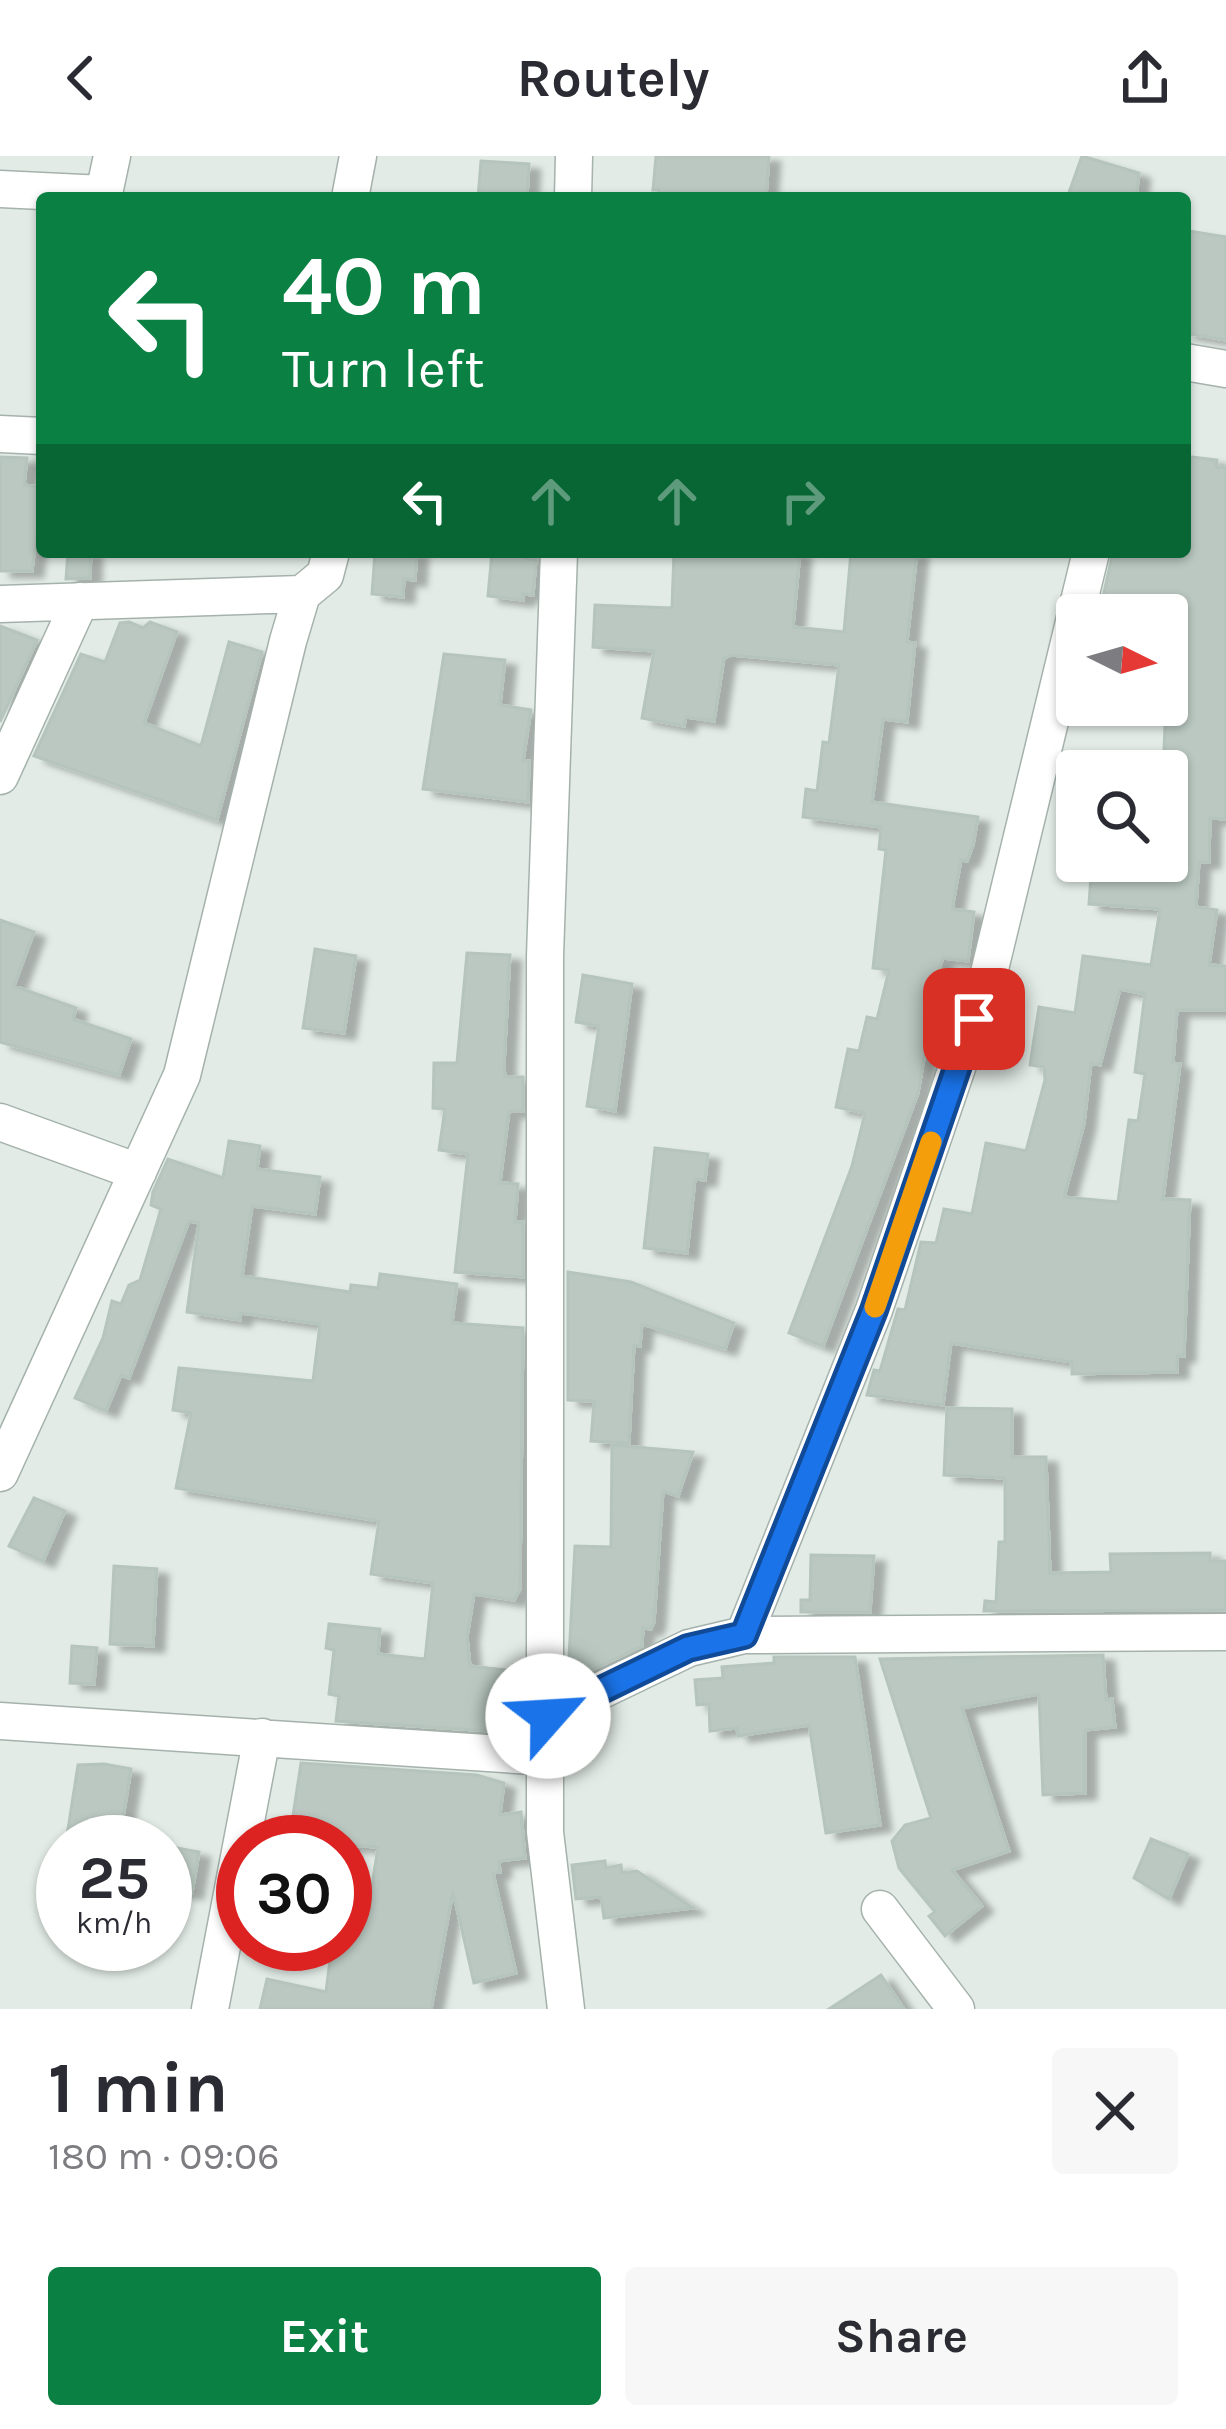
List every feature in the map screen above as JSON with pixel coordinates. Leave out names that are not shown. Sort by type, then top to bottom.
[{"type":"street","points":[[104,192],[112,156]]},
{"type":"street","points":[[351,192],[358,156]]},
{"type":"street","points":[[573,192],[574,156]]},
{"type":"street","points":[[0,189],[44,192]]},
{"type":"street","points":[[1191,363],[1226,369]]},
{"type":"street","points":[[0,434],[36,436]]},
{"type":"street","points":[[0,1473],[182,1075],[302,594],[325,575],[329,558]]},
{"type":"street","points":[[559,558],[545,956],[548,1716],[544,1832],[566,2009]]},
{"type":"street","points":[[744,1635],[874,1310],[988,977],[1089,558]]},
{"type":"street","points":[[0,604],[302,594]]},
{"type":"street","points":[[0,776],[80,601]]},
{"type":"street","points":[[0,1122],[138,1172]]},
{"type":"street","points":[[548,1716],[688,1648],[744,1635],[1226,1632]]},
{"type":"street","points":[[0,1721],[547,1757]]},
{"type":"street","points":[[210,2009],[262,1737]]},
{"type":"street","points":[[880,1909],[956,2009]]},
{"type":"building","points":[[656,156],[769,156],[766,192],[653,190]]},
{"type":"building","points":[[1082,156],[1139,173],[1137,192],[1069,192]]},
{"type":"building","points":[[481,161],[529,164],[527,192],[478,192]]},
{"type":"building","points":[[1191,231],[1226,237],[1226,340],[1191,334]]},
{"type":"building","points":[[0,457],[27,458],[24,485],[36,486],[32,571],[0,571]]},
{"type":"building","points":[[1191,458],[1217,460],[1216,467],[1226,468],[1226,819],[1210,818],[1209,862],[1199,862],[1196,907],[1217,910],[1209,965],[1226,966],[1226,1010],[1177,1010],[1173,1063],[1180,1064],[1163,1199],[1190,1200],[1184,1356],[1177,1356],[1177,1372],[1072,1374],[1072,1362],[951,1343],[943,1405],[867,1395],[874,1370],[880,1371],[898,1309],[905,1310],[921,1242],[936,1243],[944,1209],[972,1214],[986,1143],[1026,1151],[1045,1080],[1044,1067],[1030,1065],[1039,1007],[1075,1013],[1083,956],[1151,965],[1160,909],[1089,904],[1091,882],[1188,882],[1188,750],[1164,750],[1165,726],[1188,726],[1188,594],[1104,594],[1112,558],[1191,558]],"holes":[[[1120,989],[1145,994],[1135,1072],[1145,1074],[1138,1121],[1129,1120],[1118,1202],[1064,1197],[1084,1124],[1091,1063],[1100,1065]]]},
{"type":"building","points":[[68,558],[91,558],[90,578],[66,579]]},
{"type":"building","points":[[375,558],[417,558],[415,580],[404,579],[403,597],[372,594]]},
{"type":"building","points":[[491,558],[536,560],[533,595],[523,594],[523,600],[488,596]]},
{"type":"building","points":[[674,558],[799,558],[793,627],[844,632],[850,558],[916,558],[907,642],[915,643],[907,722],[883,719],[872,802],[978,817],[967,861],[961,860],[952,909],[974,912],[968,961],[943,958],[918,1093],[823,1346],[789,1333],[852,1166],[865,1113],[836,1107],[848,1049],[859,1051],[867,1017],[877,1019],[889,970],[873,968],[886,850],[879,849],[881,827],[803,817],[806,789],[817,791],[823,742],[829,743],[839,665],[731,655],[724,658],[714,721],[686,717],[684,726],[642,718],[654,651],[593,647],[595,605],[672,608]]},
{"type":"building","points":[[150,622],[177,632],[144,723],[201,746],[229,642],[262,652],[217,820],[34,756],[81,654],[105,662],[120,623],[143,628]]},
{"type":"building","points":[[0,626],[37,640],[0,722]]},
{"type":"building","points":[[444,654],[505,660],[500,705],[531,710],[523,761],[529,761],[528,802],[423,789]]},
{"type":"building","points":[[0,920],[34,932],[14,986],[76,1008],[73,1019],[131,1039],[119,1075],[0,1042]]},
{"type":"building","points":[[315,949],[356,956],[344,1033],[303,1028]]},
{"type":"building","points":[[467,953],[510,955],[505,1077],[523,1077],[523,1111],[509,1111],[500,1183],[518,1184],[515,1222],[523,1222],[523,1277],[455,1272],[468,1154],[439,1150],[445,1109],[433,1108],[434,1063],[457,1063]]},
{"type":"building","points":[[583,975],[632,984],[615,1111],[587,1106],[599,1026],[576,1022]]},
{"type":"building","points":[[229,1141],[260,1146],[257,1169],[320,1177],[315,1214],[252,1206],[242,1276],[350,1292],[351,1285],[378,1288],[380,1274],[457,1284],[452,1323],[523,1328],[520,1589],[514,1600],[474,1594],[467,1637],[470,1666],[523,1672],[521,1733],[336,1721],[339,1696],[329,1694],[334,1650],[326,1648],[329,1624],[380,1629],[378,1654],[425,1659],[433,1583],[371,1574],[379,1521],[176,1488],[191,1413],[173,1410],[179,1368],[313,1381],[320,1324],[241,1313],[240,1320],[187,1312],[199,1223],[189,1221],[129,1378],[121,1375],[106,1411],[75,1398],[103,1338],[112,1301],[121,1304],[129,1285],[140,1280],[161,1209],[151,1205],[153,1192],[168,1159],[223,1178]]},
{"type":"building","points":[[655,1148],[708,1154],[705,1180],[695,1179],[687,1253],[644,1248]]},
{"type":"building","points":[[568,1272],[631,1282],[734,1323],[725,1349],[642,1324],[640,1346],[634,1345],[629,1443],[591,1441],[594,1401],[568,1400]]},
{"type":"building","points":[[947,1408],[1012,1409],[1012,1457],[1046,1457],[1050,1573],[1111,1572],[1110,1554],[1210,1553],[1210,1561],[1226,1561],[1226,1610],[984,1611],[985,1601],[996,1602],[999,1542],[1005,1542],[1005,1478],[944,1475]]},
{"type":"building","points":[[612,1445],[693,1452],[678,1496],[663,1491],[654,1622],[651,1629],[643,1628],[642,1646],[579,1676],[568,1675],[575,1546],[611,1547]]},
{"type":"building","points":[[34,1498],[65,1511],[43,1561],[9,1546]]},
{"type":"building","points":[[811,1555],[874,1556],[870,1612],[801,1612],[801,1600],[810,1600]]},
{"type":"building","points":[[114,1566],[157,1569],[153,1646],[110,1644]]},
{"type":"building","points":[[72,1646],[97,1648],[94,1684],[70,1683]]},
{"type":"building","points":[[1103,1655],[1106,1700],[1112,1699],[1115,1727],[1085,1730],[1085,1793],[1043,1795],[1039,1694],[962,1708],[1009,1851],[952,1870],[982,1906],[945,1936],[929,1916],[935,1912],[899,1868],[892,1841],[905,1825],[931,1818],[880,1659]]},
{"type":"building","points":[[774,1657],[855,1657],[880,1825],[826,1833],[809,1725],[738,1736],[737,1728],[710,1731],[709,1704],[697,1705],[695,1680],[723,1678],[722,1667],[774,1663]]},
{"type":"building","points":[[301,1763],[477,1775],[504,1783],[500,1815],[521,1812],[525,1858],[499,1861],[500,1872],[493,1873],[516,1973],[474,1983],[453,1891],[431,2009],[260,2009],[267,1979],[326,1992],[329,1971],[372,1971],[372,1886],[378,1847],[372,1847],[372,1815],[293,1815]]},
{"type":"building","points":[[78,1765],[131,1769],[123,1815],[70,1815]]},
{"type":"building","points":[[1151,1839],[1188,1854],[1169,1899],[1134,1878]]},
{"type":"building","points":[[192,1851],[199,1852],[192,1893]]},
{"type":"building","points":[[605,1861],[606,1868],[621,1865],[622,1873],[637,1871],[693,1908],[604,1918],[601,1897],[576,1899],[572,1865]]},
{"type":"building","points":[[881,1975],[904,2009],[829,2009]]},
{"type":"slow traffic","points":[[875,1307],[931,1142]]},
{"type":"route","points":[[548,1716],[688,1648],[744,1635],[874,1310],[974,1019]]}]
